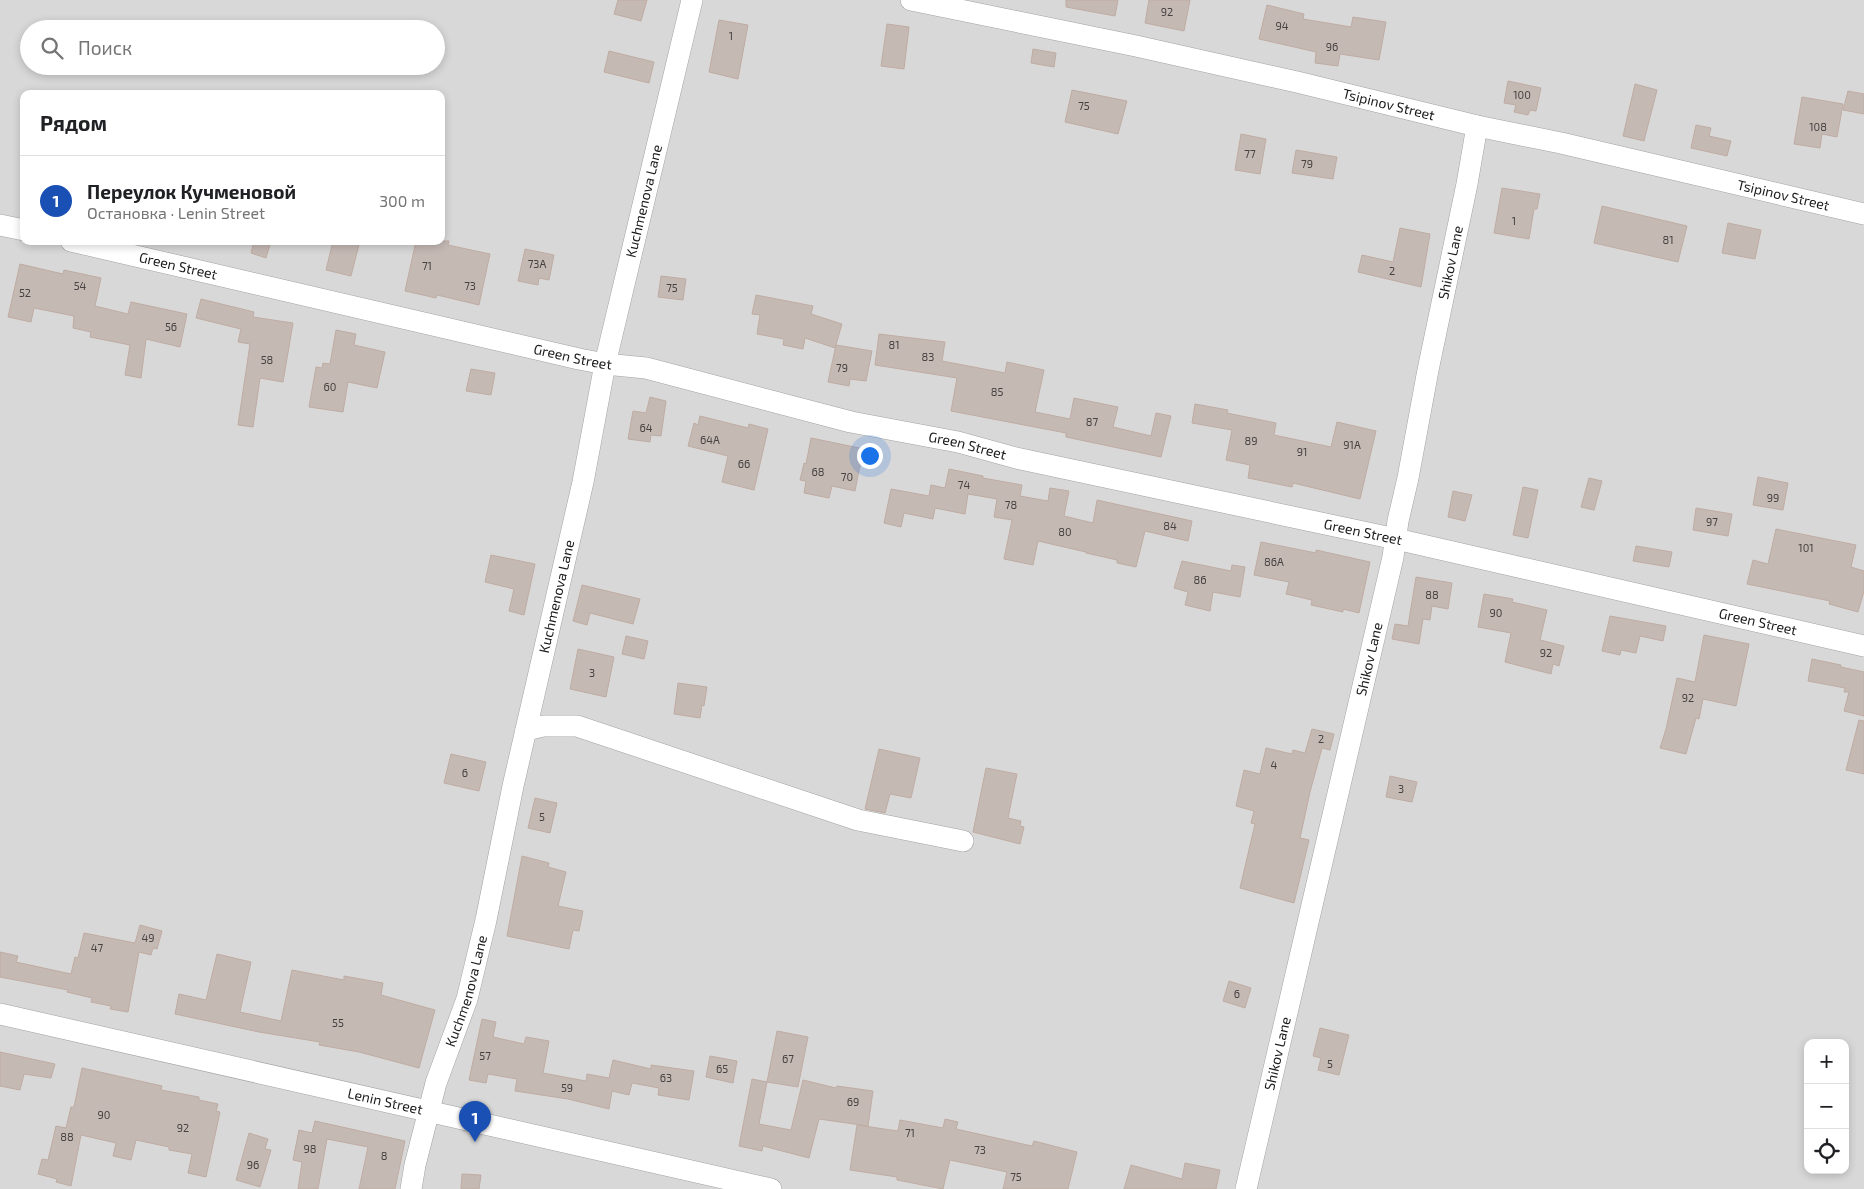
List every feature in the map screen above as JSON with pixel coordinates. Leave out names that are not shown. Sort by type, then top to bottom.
[{"type":"street","name":"Kuchmenova Lane","points":[[411,1189],[429,1110],[446,1052],[467,999],[488,912],[513,786],[583,482],[605,364],[692,0]]},
{"type":"street","name":"Tsipinov Street","points":[[912,0],[1136,46],[1297,82],[1477,126],[1561,143],[1864,214]]},
{"type":"street","name":"Shikov Lane","points":[[1246,1189],[1393,557],[1398,521],[1477,126]]},
{"type":"street","points":[[0,225],[20,229]]},
{"type":"street","name":"Green Street","points":[[88,245],[605,364],[646,368],[851,422],[958,442],[1016,458],[1396,538],[1864,646]]},
{"type":"street","points":[[526,730],[560,725],[576,726],[858,820],[963,842]]},
{"type":"street","name":"Lenin Street","points":[[0,1014],[771,1189]]},
{"type":"shaded area","points":[[0,0],[1864,0],[1864,1189],[0,1189]]},
{"type":"building","points":[[618,0],[647,0],[641,21],[614,14]]},
{"type":"building","points":[[1066,0],[1118,0],[1115,16],[1066,7]]},
{"type":"building","points":[[1149,0],[1190,0],[1184,31],[1145,23]]},
{"type":"building","points":[[1267,5],[1304,14],[1303,19],[1351,27],[1353,17],[1386,22],[1379,60],[1340,54],[1338,66],[1315,63],[1316,52],[1259,39]]},
{"type":"building","points":[[719,20],[748,25],[738,79],[709,72]]},
{"type":"building","points":[[887,24],[909,27],[904,69],[881,66]]},
{"type":"building","points":[[1033,49],[1056,53],[1054,67],[1031,63]]},
{"type":"building","points":[[609,51],[654,62],[649,83],[604,72]]},
{"type":"building","points":[[1508,81],[1541,88],[1536,111],[1530,110],[1528,115],[1514,112],[1516,105],[1504,103]]},
{"type":"building","points":[[1635,84],[1657,90],[1644,141],[1623,136]]},
{"type":"building","points":[[1072,90],[1127,101],[1118,134],[1065,122]]},
{"type":"building","points":[[1848,91],[1864,94],[1864,114],[1843,110]]},
{"type":"building","points":[[1802,97],[1843,104],[1837,137],[1822,134],[1820,148],[1794,144]]},
{"type":"building","points":[[1696,125],[1711,128],[1709,136],[1731,141],[1727,156],[1691,148]]},
{"type":"building","points":[[1241,134],[1266,139],[1260,174],[1235,170]]},
{"type":"building","points":[[1296,150],[1337,157],[1333,179],[1292,173]]},
{"type":"building","points":[[1502,188],[1540,194],[1537,209],[1534,209],[1529,239],[1494,233]]},
{"type":"building","points":[[1602,206],[1687,226],[1678,262],[1594,243]]},
{"type":"building","points":[[1728,223],[1761,230],[1755,259],[1722,253]]},
{"type":"building","points":[[1400,228],[1430,234],[1421,287],[1358,272],[1362,255],[1393,262]]},
{"type":"building","points":[[445,241],[449,241],[448,245],[490,254],[479,305],[437,295],[436,298],[405,291],[415,245],[445,245]]},
{"type":"building","points":[[253,245],[270,245],[266,258],[251,253]]},
{"type":"building","points":[[332,245],[359,245],[351,276],[326,270]]},
{"type":"building","points":[[525,249],[554,255],[549,280],[539,278],[538,285],[518,281]]},
{"type":"building","points":[[20,264],[63,274],[64,270],[101,278],[95,306],[128,314],[131,302],[187,314],[180,347],[146,339],[141,378],[125,375],[130,345],[90,337],[91,332],[73,328],[74,316],[34,308],[31,322],[8,317]]},
{"type":"building","points":[[661,276],[686,279],[683,300],[658,297]]},
{"type":"building","points":[[756,295],[813,306],[811,314],[842,324],[835,348],[805,338],[803,349],[783,345],[784,339],[757,334],[760,315],[752,314]]},
{"type":"building","points":[[201,299],[254,312],[253,317],[293,323],[283,382],[260,378],[253,427],[238,425],[250,344],[238,342],[241,329],[196,318]]},
{"type":"building","points":[[336,330],[356,334],[354,345],[385,352],[377,388],[348,382],[343,412],[309,407],[316,367],[322,368],[323,363],[330,364]]},
{"type":"building","points":[[879,334],[945,342],[942,361],[1005,373],[1007,362],[1044,370],[1035,412],[1070,419],[1074,398],[1118,407],[1113,427],[1151,436],[1156,413],[1171,416],[1161,457],[1066,437],[1066,433],[951,411],[957,378],[875,365]]},
{"type":"building","points":[[836,345],[872,351],[866,381],[850,379],[849,386],[828,382]]},
{"type":"building","points":[[471,369],[495,373],[491,395],[466,391]]},
{"type":"building","points":[[650,397],[666,401],[661,436],[651,435],[650,442],[628,439],[633,411],[646,413]]},
{"type":"building","points":[[1195,404],[1228,410],[1227,413],[1276,423],[1274,435],[1331,447],[1337,422],[1376,431],[1360,499],[1293,483],[1292,487],[1248,478],[1250,465],[1226,460],[1232,430],[1192,423]]},
{"type":"building","points":[[700,416],[748,428],[749,424],[768,429],[754,490],[722,482],[728,456],[688,446],[694,423],[698,425]]},
{"type":"building","points":[[811,438],[874,451],[871,467],[860,465],[855,491],[832,486],[829,498],[804,493],[806,481],[800,480],[804,463],[806,464]]},
{"type":"building","points":[[949,469],[983,476],[983,478],[1022,485],[1020,496],[1048,501],[1050,488],[1069,491],[1064,516],[1093,523],[1097,500],[1192,521],[1188,541],[1145,531],[1136,567],[1117,563],[1117,560],[1038,541],[1033,565],[1004,559],[1012,520],[994,517],[997,499],[968,494],[965,514],[935,508],[933,519],[904,513],[901,527],[884,523],[891,489],[929,496],[931,485],[945,488]]},
{"type":"building","points":[[1758,477],[1788,483],[1783,510],[1753,505]]},
{"type":"building","points":[[1589,478],[1602,481],[1594,510],[1581,507]]},
{"type":"building","points":[[1523,487],[1538,490],[1528,538],[1513,535]]},
{"type":"building","points":[[1453,491],[1472,495],[1465,521],[1448,517]]},
{"type":"building","points":[[1696,508],[1732,514],[1728,536],[1693,530]]},
{"type":"building","points":[[1776,529],[1856,545],[1851,567],[1864,571],[1864,591],[1858,612],[1829,604],[1830,601],[1747,584],[1753,560],[1768,564]]},
{"type":"building","points":[[1261,542],[1316,553],[1316,550],[1370,562],[1359,613],[1343,609],[1343,612],[1311,605],[1312,600],[1286,594],[1289,582],[1254,575]]},
{"type":"building","points":[[1636,546],[1672,552],[1669,567],[1633,561]]},
{"type":"building","points":[[491,555],[535,564],[524,615],[509,611],[514,589],[485,582]]},
{"type":"building","points":[[1182,561],[1231,571],[1232,565],[1245,567],[1240,597],[1213,592],[1210,611],[1185,605],[1188,592],[1174,588]]},
{"type":"building","points":[[1416,577],[1452,583],[1448,609],[1432,606],[1430,620],[1423,619],[1419,644],[1392,639],[1395,624],[1408,626]]},
{"type":"building","points":[[582,585],[640,599],[633,624],[590,613],[587,625],[573,621]]},
{"type":"building","points":[[1484,594],[1513,599],[1512,602],[1547,610],[1540,640],[1564,646],[1559,666],[1553,664],[1551,674],[1505,662],[1511,633],[1478,627]]},
{"type":"building","points":[[1610,616],[1666,626],[1663,641],[1640,636],[1636,653],[1621,650],[1620,655],[1602,651]]},
{"type":"building","points":[[1704,635],[1749,644],[1736,706],[1703,699],[1699,719],[1696,718],[1686,754],[1660,748],[1677,678],[1695,682]]},
{"type":"building","points":[[626,636],[648,641],[644,659],[622,654]]},
{"type":"building","points":[[578,649],[614,657],[606,697],[570,689]]},
{"type":"building","points":[[1812,659],[1864,672],[1864,716],[1844,711],[1849,692],[1844,692],[1845,688],[1808,681]]},
{"type":"building","points":[[678,683],[707,687],[700,718],[674,714]]},
{"type":"building","points":[[1859,720],[1864,721],[1864,774],[1846,770]]},
{"type":"building","points":[[1312,729],[1334,734],[1330,750],[1322,748],[1310,792],[1300,838],[1309,840],[1294,903],[1240,888],[1255,824],[1251,823],[1254,811],[1236,806],[1244,770],[1260,774],[1266,748],[1292,754],[1293,750],[1305,753]]},
{"type":"building","points":[[879,749],[920,758],[911,798],[890,794],[885,813],[865,809]]},
{"type":"building","points":[[451,754],[486,762],[479,791],[444,783]]},
{"type":"building","points":[[986,768],[1017,774],[1008,818],[1021,821],[1020,826],[1024,827],[1020,844],[973,832]]},
{"type":"building","points":[[1390,776],[1417,782],[1412,802],[1386,797]]},
{"type":"building","points":[[535,798],[557,803],[550,833],[528,828]]},
{"type":"building","points":[[522,856],[549,863],[548,867],[566,872],[558,906],[583,911],[579,931],[573,930],[569,949],[507,936]]},
{"type":"building","points":[[140,925],[162,931],[157,949],[153,948],[151,955],[139,952],[128,1012],[110,1009],[111,1006],[91,1002],[92,998],[67,992],[68,990],[0,977],[0,952],[18,956],[16,962],[71,974],[75,957],[78,958],[84,933],[135,943]]},
{"type":"building","points":[[217,954],[251,962],[240,1012],[281,1021],[292,970],[344,980],[344,976],[383,983],[381,995],[435,1010],[419,1068],[359,1052],[319,1045],[320,1042],[259,1032],[175,1014],[179,994],[206,1000]]},
{"type":"building","points":[[1229,981],[1251,988],[1245,1008],[1223,1001]]},
{"type":"building","points":[[482,1019],[496,1022],[493,1037],[524,1044],[526,1037],[549,1041],[543,1073],[586,1081],[587,1074],[609,1078],[613,1060],[651,1069],[651,1065],[694,1071],[689,1100],[658,1095],[659,1088],[632,1083],[629,1095],[612,1091],[609,1109],[568,1099],[515,1091],[517,1079],[488,1074],[486,1083],[469,1080]]},
{"type":"building","points":[[1320,1028],[1349,1035],[1339,1075],[1318,1070],[1321,1058],[1313,1056]]},
{"type":"building","points":[[777,1031],[808,1037],[798,1087],[767,1082]]},
{"type":"building","points":[[0,1052],[55,1064],[51,1078],[24,1074],[20,1090],[0,1086]]},
{"type":"building","points":[[710,1056],[737,1061],[733,1083],[706,1077]]},
{"type":"building","points":[[82,1068],[162,1086],[161,1090],[199,1097],[199,1100],[218,1104],[216,1111],[220,1112],[206,1177],[188,1173],[192,1154],[169,1150],[169,1147],[136,1140],[131,1160],[113,1156],[116,1143],[81,1135],[71,1186],[56,1182],[57,1179],[38,1174],[42,1159],[48,1160],[56,1126],[66,1128],[71,1107],[74,1107]]},
{"type":"building","points":[[752,1079],[767,1082],[759,1124],[791,1130],[803,1080],[836,1088],[837,1086],[873,1091],[868,1126],[819,1119],[809,1158],[763,1146],[762,1151],[739,1146]]},
{"type":"building","points":[[945,1119],[958,1122],[956,1129],[1032,1146],[1034,1141],[1077,1152],[1068,1189],[1003,1189],[1007,1172],[950,1160],[943,1189],[897,1180],[897,1177],[850,1170],[857,1125],[898,1131],[900,1120],[943,1128]]},
{"type":"building","points":[[315,1121],[405,1141],[395,1189],[359,1189],[368,1147],[327,1139],[318,1189],[298,1189],[302,1162],[293,1160],[299,1130],[312,1133]]},
{"type":"building","points":[[249,1133],[268,1139],[265,1149],[271,1150],[260,1187],[236,1180]]},
{"type":"building","points":[[1185,1163],[1220,1170],[1216,1189],[1124,1189],[1131,1165],[1182,1179]]},
{"type":"building","points":[[462,1174],[481,1175],[479,1189],[461,1189]]},
{"type":"place","name":"Переулок Кучменовой","points":[[475,1142]]}]
